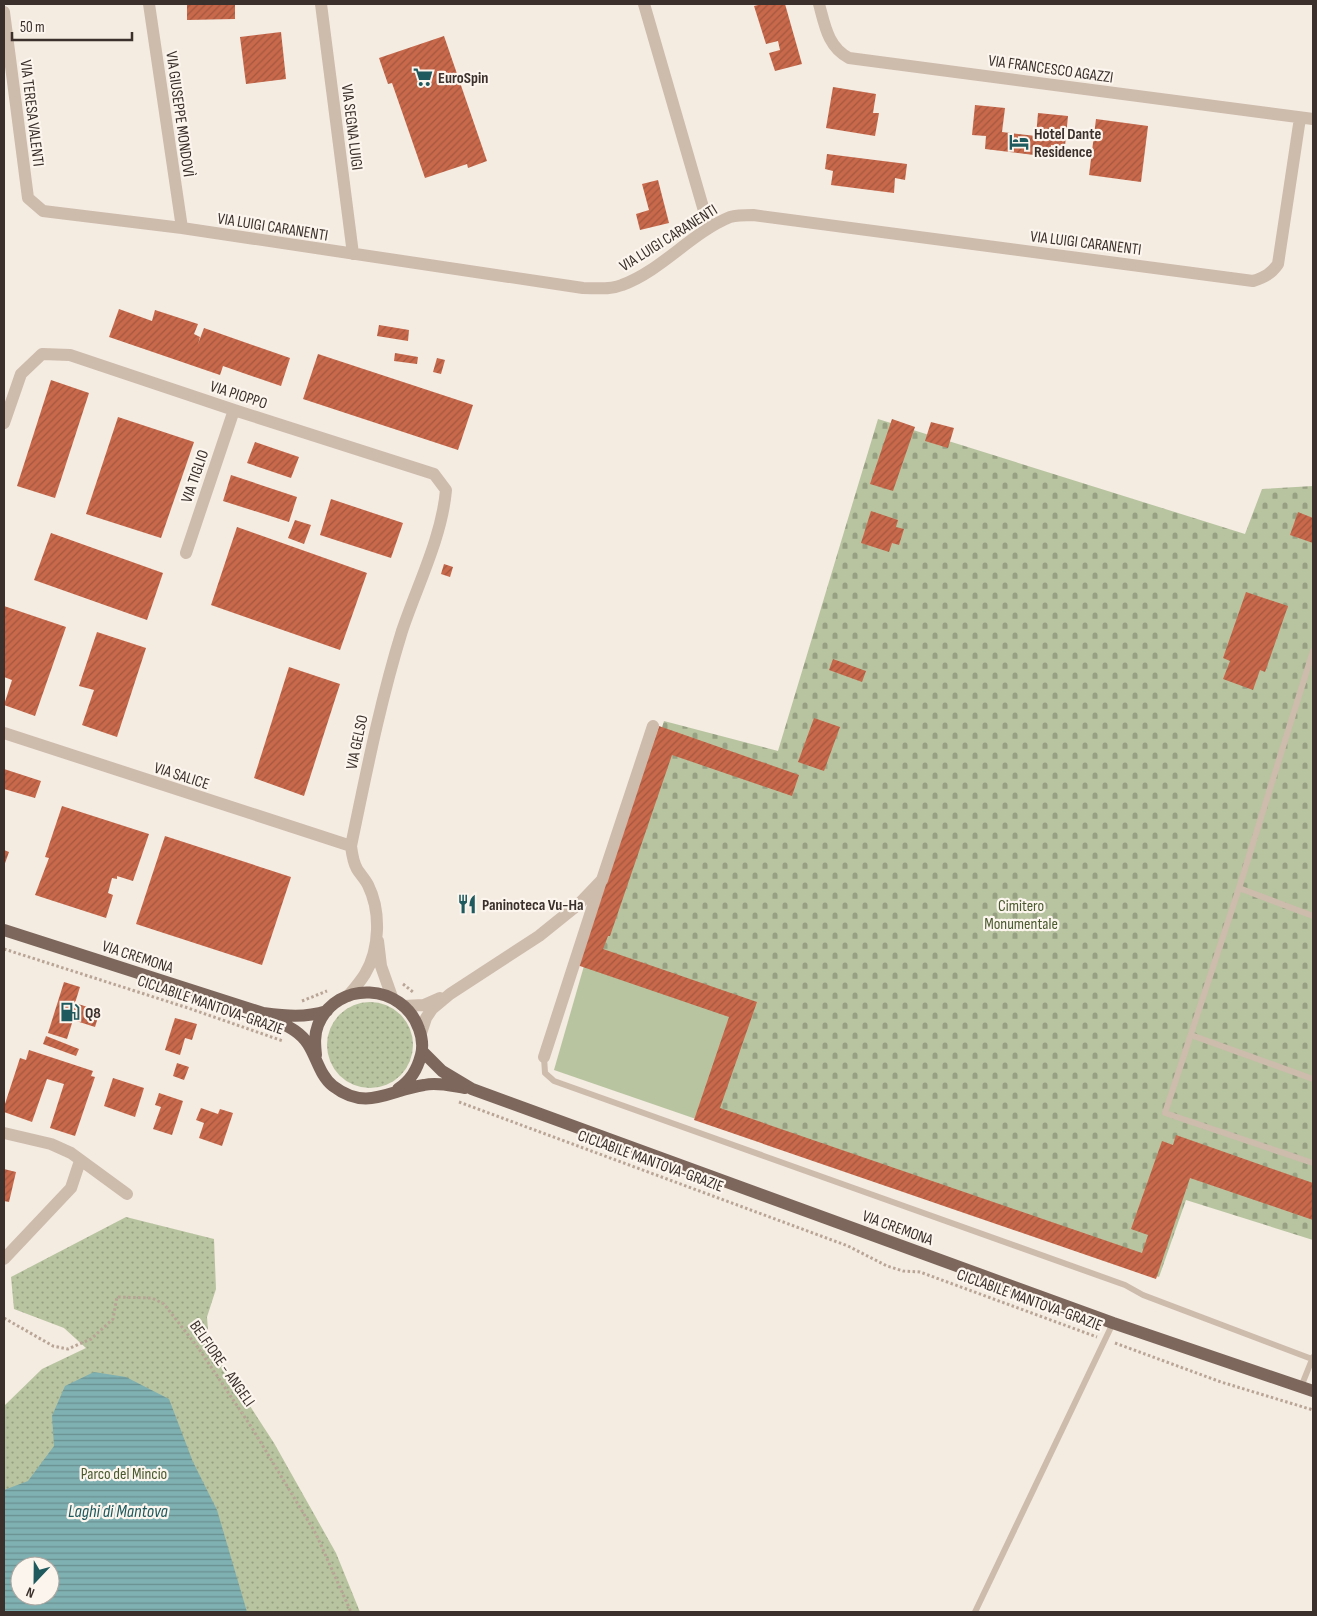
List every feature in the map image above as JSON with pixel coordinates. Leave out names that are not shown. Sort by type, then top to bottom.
[{"type":"main road","name":"VIA CREMONA","points":[[4,930],[263,1013],[289,1027],[304,1038],[316,1058],[322,1073],[332,1085],[346,1094],[361,1099],[377,1099],[425,1084],[442,1084],[472,1089],[1113,1323],[1307,1389]]},
{"type":"main road","name":"VIA CREMONA","points":[[263,1013],[300,1016],[314,1015],[327,1010],[348,996],[362,992],[392,997],[411,1014],[421,1033],[422,1051],[417,1069],[407,1083],[392,1094]]},
{"type":"main road","name":"VIA CREMONA","points":[[316,1058],[316,1033],[318,1025],[327,1010]]},
{"type":"main road","name":"VIA CREMONA","points":[[422,1051],[442,1071],[472,1089]]},
{"type":"street","name":"VIA GIUSEPPE MONDOVÌ","points":[[149,4],[182,228]]},
{"type":"street","name":"VIA SEGNA LUIGI","points":[[321,4],[353,254]]},
{"type":"street","points":[[644,4],[709,228]]},
{"type":"street","name":"VIA FRANCESCO AGAZZI","points":[[819,4],[828,38],[840,53],[849,58],[1313,119]]},
{"type":"street","name":"VIA TERESA VALENTI","points":[[4,12],[28,198],[43,212]]},
{"type":"street","name":"VIA LUIGI CARANENTI","points":[[43,212],[182,228],[584,288],[620,286],[637,278],[709,228],[732,217],[753,215],[1253,281],[1263,278],[1272,272],[1278,264],[1300,118]]},
{"type":"street","name":"VIA PIOPPO","points":[[4,423],[21,374],[42,354],[70,355],[434,474],[446,490]]},
{"type":"street","name":"VIA TIGLIO","points":[[186,552],[234,410]]},
{"type":"street","name":"VIA GELSO","points":[[348,996],[365,974],[377,936],[376,914],[372,898],[368,885],[356,868],[351,846],[381,702],[403,630],[444,512],[446,490]]},
{"type":"street","points":[[544,1057],[653,726]]},
{"type":"street","name":"VIA SALICE","points":[[4,734],[351,846]]},
{"type":"street","points":[[421,1033],[426,1018],[432,1009],[450,994],[539,936],[580,903],[602,880]]},
{"type":"street","points":[[377,936],[381,966],[392,997]]},
{"type":"street","points":[[404,1006],[424,1005],[450,994]]},
{"type":"street","points":[[4,1134],[51,1144],[71,1153],[126,1194]]},
{"type":"street","points":[[4,1259],[71,1188],[80,1161]]},
{"type":"lane","points":[[1313,652],[1239,888],[1165,1113],[1313,1163]]},
{"type":"lane","points":[[1239,888],[1313,916]]},
{"type":"lane","points":[[1191,1035],[1313,1079]]},
{"type":"lane","points":[[544,1057],[545,1074],[554,1081],[1125,1285],[1143,1296],[1313,1358],[1307,1389]]},
{"type":"lane","points":[[976,1612],[1113,1323]]},
{"type":"path","name":"CICLABILE MANTOVA-GRAZIE","points":[[4,949],[204,1013],[291,1044]]},
{"type":"path","name":"CICLABILE MANTOVA-GRAZIE","points":[[451,1100],[848,1246],[887,1266],[920,1272],[1221,1382],[1313,1410]]},
{"type":"path","name":"BELFIORE - ANGELI","points":[[4,1318],[53,1346],[68,1349],[91,1339],[112,1319],[117,1297],[152,1298],[164,1304],[199,1348],[257,1436],[316,1534],[351,1612]]},
{"type":"green space","name":"Cimitero Monumentale","points":[[878,419],[1245,534],[1262,489],[1313,486],[1313,1240],[1186,1200],[1159,1277],[714,1114],[586,959],[664,721],[778,751]]},
{"type":"green space","points":[[586,959],[734,1007],[696,1119],[554,1070]]},
{"type":"green space","points":[[370,1002],[386,1006],[400,1015],[409,1029],[413,1045],[409,1061],[400,1075],[386,1084],[370,1088],[354,1084],[340,1075],[331,1061],[327,1045],[331,1029],[340,1015],[354,1006]]},
{"type":"green space","name":"Parco del Mincio","points":[[126,1217],[214,1239],[216,1289],[207,1317],[209,1343],[274,1443],[336,1553],[360,1612],[4,1612],[4,1406],[42,1369],[86,1348],[64,1328],[14,1309],[11,1277]]},
{"type":"water","name":"Laghi di Mantova","points":[[94,1372],[126,1377],[169,1399],[193,1462],[217,1510],[247,1612],[4,1612],[4,1490],[28,1481],[54,1446],[52,1416],[65,1386]]},
{"type":"building","points":[[187,4],[235,4],[235,19],[187,20]]},
{"type":"building","points":[[785,4],[802,64],[775,71],[769,53],[780,50],[778,41],[766,44],[754,6]]},
{"type":"building","points":[[281,32],[286,79],[246,84],[240,37]]},
{"type":"building","points":[[444,36],[487,161],[468,168],[467,164],[425,178],[392,83],[388,84],[379,58]]},
{"type":"building","points":[[833,87],[876,94],[873,113],[879,113],[875,136],[826,128]]},
{"type":"building","points":[[975,105],[1005,108],[1002,132],[1036,136],[1038,113],[1068,116],[1065,146],[1051,145],[1050,157],[985,149],[986,136],[972,135]]},
{"type":"building","points":[[1096,119],[1148,126],[1141,182],[1089,175]]},
{"type":"building","points":[[827,154],[907,164],[905,180],[895,178],[894,193],[831,185],[833,171],[825,169]]},
{"type":"building","points":[[658,180],[669,223],[640,230],[636,214],[649,210],[642,184]]},
{"type":"building","points":[[119,309],[152,321],[155,310],[198,324],[194,334],[200,337],[198,344],[204,328],[290,358],[281,386],[223,366],[220,375],[109,337]]},
{"type":"building","points":[[379,325],[409,330],[408,341],[377,336]]},
{"type":"building","points":[[395,353],[418,357],[417,364],[394,361]]},
{"type":"building","points":[[318,354],[473,405],[458,450],[303,399]]},
{"type":"building","points":[[437,358],[445,360],[441,374],[433,372]]},
{"type":"building","points":[[51,380],[89,393],[55,498],[17,486]]},
{"type":"building","points":[[118,417],[194,442],[161,538],[86,514]]},
{"type":"building","points":[[892,419],[915,427],[893,491],[870,484]]},
{"type":"building","points":[[931,422],[954,428],[948,448],[925,441]]},
{"type":"building","points":[[255,442],[299,457],[291,478],[247,463]]},
{"type":"building","points":[[231,475],[297,497],[289,522],[223,501]]},
{"type":"building","points":[[331,499],[403,523],[391,558],[320,535]]},
{"type":"building","points":[[871,511],[898,520],[896,527],[904,529],[899,545],[892,543],[889,552],[861,543]]},
{"type":"building","points":[[1298,512],[1313,518],[1313,543],[1290,535]]},
{"type":"building","points":[[295,520],[311,525],[304,544],[288,538]]},
{"type":"building","points":[[237,527],[367,573],[340,650],[211,605]]},
{"type":"building","points":[[51,533],[163,573],[147,620],[34,580]]},
{"type":"building","points":[[444,564],[453,567],[450,577],[441,574]]},
{"type":"building","points":[[1246,592],[1288,606],[1265,672],[1260,670],[1253,690],[1223,679],[1230,661],[1223,658]]},
{"type":"building","points":[[4,606],[66,627],[35,716],[4,705],[12,680],[4,677]]},
{"type":"building","points":[[97,632],[146,648],[117,737],[82,725],[94,690],[79,686]]},
{"type":"building","points":[[833,659],[866,671],[862,682],[829,670]]},
{"type":"building","points":[[289,667],[340,684],[304,796],[254,778]]},
{"type":"building","points":[[814,718],[840,727],[824,771],[798,762]]},
{"type":"building","points":[[659,726],[799,775],[792,796],[672,755],[610,936],[608,936],[603,949],[757,1002],[720,1108],[1142,1253],[1148,1235],[1131,1229],[1162,1141],[1173,1145],[1176,1135],[1313,1183],[1313,1220],[1190,1178],[1156,1279],[694,1120],[729,1017],[577,965]]},
{"type":"building","points":[[4,769],[41,781],[35,798],[4,789]]},
{"type":"building","points":[[62,806],[149,834],[133,881],[117,876],[117,879],[112,878],[108,893],[113,895],[106,918],[35,895],[49,858],[45,857]]},
{"type":"building","points":[[165,836],[291,877],[262,965],[136,924]]},
{"type":"building","points":[[4,850],[9,852],[4,866]]},
{"type":"building","points":[[64,982],[80,987],[75,1003],[100,1011],[95,1027],[73,1020],[67,1039],[48,1033]]},
{"type":"building","points":[[175,1018],[197,1024],[192,1040],[185,1038],[180,1055],[165,1050]]},
{"type":"building","points":[[46,1036],[79,1049],[76,1056],[43,1044]]},
{"type":"building","points":[[29,1050],[93,1071],[91,1076],[95,1077],[75,1136],[50,1128],[64,1084],[47,1079],[32,1122],[4,1112],[20,1058],[26,1060]]},
{"type":"building","points":[[177,1063],[189,1067],[184,1080],[173,1076]]},
{"type":"building","points":[[113,1078],[144,1088],[135,1117],[104,1106]]},
{"type":"building","points":[[159,1093],[183,1101],[172,1135],[153,1129],[161,1107],[155,1105]]},
{"type":"building","points":[[201,1108],[218,1114],[220,1109],[233,1113],[222,1146],[199,1138],[204,1123],[196,1120]]},
{"type":"building","points":[[4,1169],[16,1172],[9,1202],[4,1201]]},
{"type":"place","name":"EuroSpin","points":[[423,77]]},
{"type":"place","name":"Hotel Dante Residence","points":[[1019,142]]},
{"type":"place","name":"Paninoteca Vu-Ha","points":[[467,904]]},
{"type":"place","name":"Q8","points":[[70,1012]]}]
